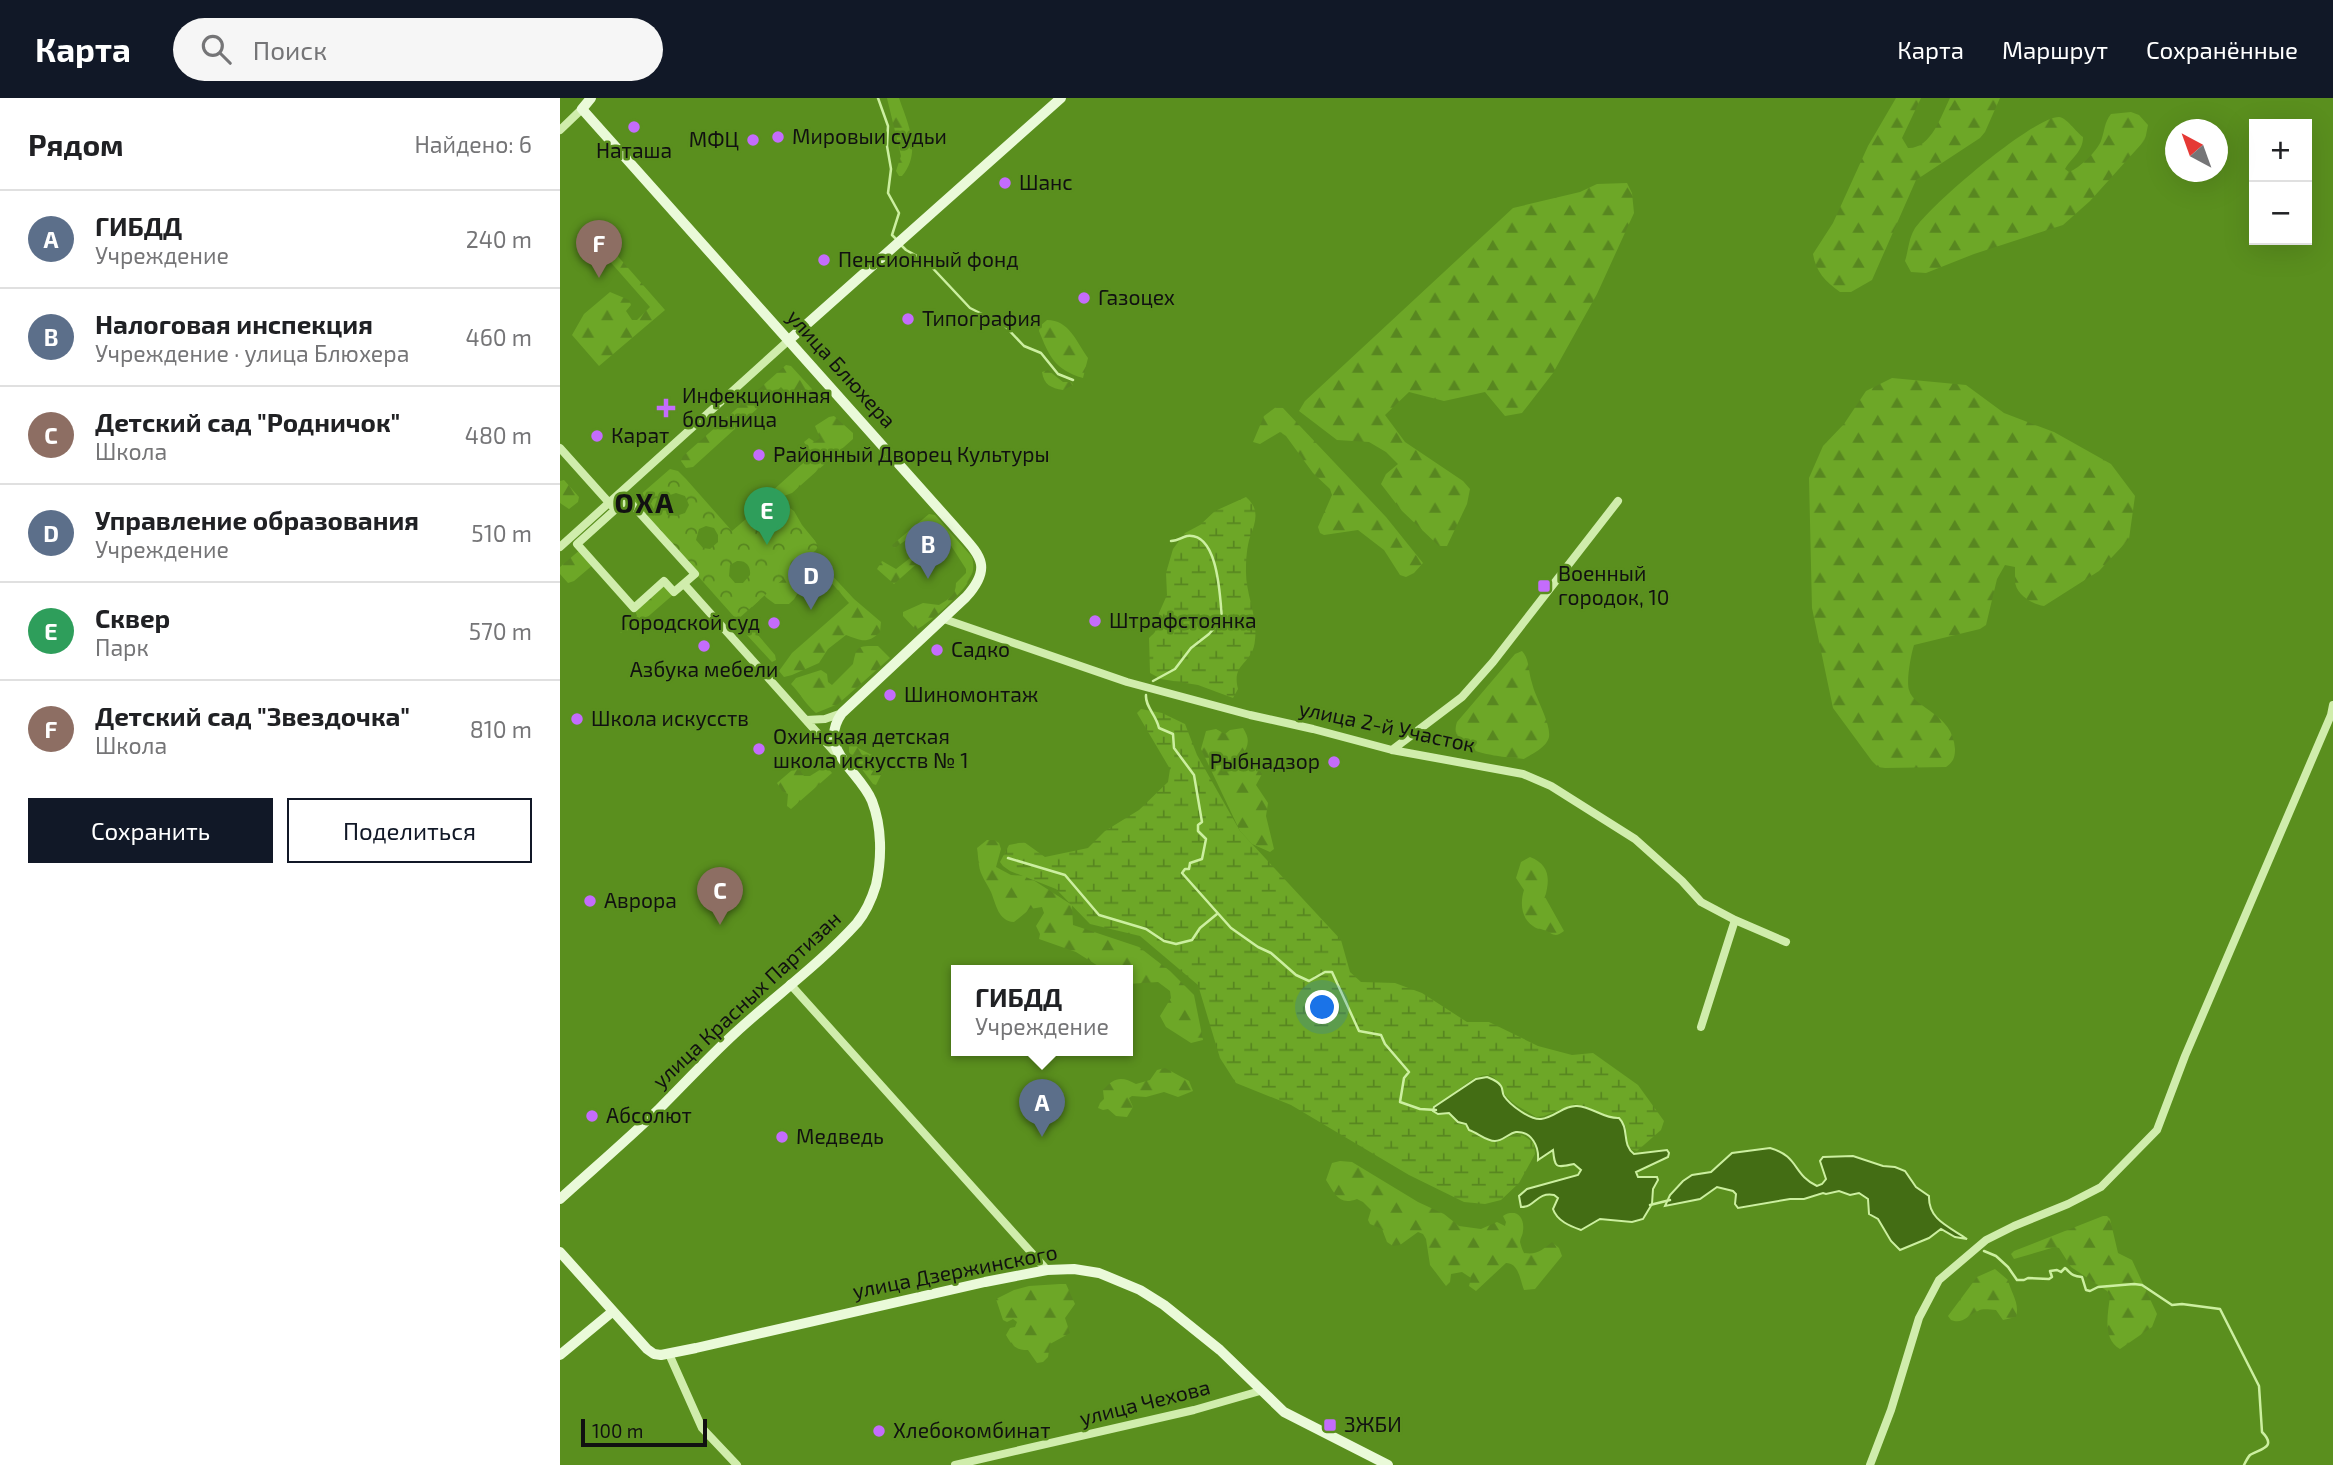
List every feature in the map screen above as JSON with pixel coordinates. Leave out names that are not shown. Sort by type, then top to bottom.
[{"type":"street","points":[[560,130],[593,98]]},
{"type":"street","points":[[560,547],[613,506],[627,499],[695,574],[684,584],[674,592],[664,581],[634,608],[577,544],[613,506],[789,340],[1061,98]]},
{"type":"street","name":"улица Блюхера","points":[[582,109],[938,507],[980,558],[982,571],[979,582],[944,619],[842,713],[835,727],[835,743],[840,759]]},
{"type":"street","points":[[560,448],[613,506]]},
{"type":"street","points":[[1392,750],[1462,697],[1493,662],[1618,501]]},
{"type":"street","points":[[684,584],[840,759]]},
{"type":"street","name":"улица 2-й Участок","points":[[944,619],[1127,682],[1392,750],[1522,774],[1552,786],[1635,839],[1701,902],[1786,942]]},
{"type":"street","points":[[1870,1465],[1891,1410],[1919,1318],[1939,1280],[1986,1240],[2101,1187],[2157,1130],[2185,1056],[2333,705]]},
{"type":"street","points":[[806,720],[825,719],[842,713]]},
{"type":"street","name":"улица Красных Партизан","points":[[560,1199],[658,1111],[724,1043],[857,923],[867,908],[880,859],[877,813],[863,785],[840,759]]},
{"type":"street","points":[[1701,1027],[1735,920]]},
{"type":"street","points":[[790,984],[1048,1270]]},
{"type":"street","points":[[560,1252],[647,1349],[654,1354],[669,1354],[702,1428],[737,1465]]},
{"type":"street","name":"улица Дзержинского","points":[[669,1354],[905,1299],[1048,1270],[1074,1269],[1099,1273],[1140,1290],[1164,1305],[1220,1350],[1284,1412],[1388,1465]]},
{"type":"street","points":[[560,1355],[612,1312]]},
{"type":"street","name":"улица Чехова","points":[[955,1465],[1194,1410],[1260,1391]]},
{"type":"green space","points":[[887,98],[899,98],[911,138],[911,157],[902,176],[896,171],[901,156]]},
{"type":"green space","points":[[1896,98],[1921,98],[1902,138],[1908,148],[1916,147],[1929,137],[1950,98],[2000,98],[1980,138],[1916,180],[1872,280],[1851,292],[1840,292],[1822,276],[1813,254],[1833,223],[1868,146]]},
{"type":"green space","points":[[2131,112],[2139,115],[2148,125],[2145,140],[2090,201],[2063,225],[1926,273],[1911,272],[1905,261],[1911,237],[1923,218],[1982,164],[2006,146],[2046,121],[2062,118],[2083,137],[2079,151],[2065,169],[2069,172],[2096,150],[2111,114]]},
{"type":"green space","points":[[1627,183],[1632,193],[1634,213],[1597,294],[1553,373],[1522,413],[1505,416],[1485,392],[1444,401],[1409,392],[1385,415],[1405,442],[1463,481],[1470,489],[1467,504],[1447,546],[1439,546],[1401,510],[1381,484],[1386,474],[1398,464],[1386,452],[1369,442],[1337,440],[1299,411],[1305,401],[1513,208],[1580,192],[1597,184]]},
{"type":"green space","points":[[587,227],[593,228],[665,310],[599,366],[572,335],[584,314],[610,292],[629,300],[631,305],[626,311],[632,320],[637,320],[650,307],[585,233]]},
{"type":"green space","points":[[1047,320],[1055,321],[1066,328],[1088,358],[1083,378],[1066,371],[1050,355],[1039,331],[1040,326]]},
{"type":"green space","points":[[786,365],[791,366],[812,389],[812,393],[797,404],[781,387],[693,467],[686,468],[681,461],[683,456]]},
{"type":"green space","points":[[1048,370],[1063,382],[1071,382],[1073,385],[1063,390],[1052,387],[1044,380],[1042,372]]},
{"type":"green space","points":[[1892,378],[1966,385],[2004,413],[2054,432],[2111,464],[2135,496],[2129,539],[2099,571],[2044,606],[2034,603],[2020,593],[2015,584],[2015,567],[2005,565],[1997,579],[1986,625],[1980,629],[1914,645],[1908,674],[1909,690],[1912,697],[1948,727],[1953,737],[1955,755],[1946,767],[1885,768],[1878,767],[1872,761],[1833,708],[1812,608],[1809,478],[1823,446],[1844,424],[1866,391]]},
{"type":"green space","points":[[1276,407],[1282,407],[1386,517],[1423,563],[1414,573],[1406,577],[1400,575],[1384,550],[1358,530],[1324,535],[1320,533],[1318,527],[1332,495],[1330,489],[1313,473],[1286,436],[1280,432],[1260,444],[1253,442],[1264,416]]},
{"type":"green space","points":[[834,416],[853,433],[853,439],[792,493],[781,497],[769,496],[812,455],[804,442],[809,438],[815,442],[820,438],[815,426]]},
{"type":"green space","points":[[670,469],[678,471],[686,479],[732,531],[760,507],[782,503],[794,511],[818,546],[737,620],[632,502]],"holes":[[[676,493],[685,496],[689,505],[685,513],[676,516],[669,513],[666,503],[670,495]],[[706,526],[714,528],[718,542],[710,549],[703,548],[696,540],[699,529]],[[737,561],[745,563],[750,569],[750,575],[743,583],[735,583],[729,576],[730,565]]]},
{"type":"green space","points":[[564,480],[579,497],[578,502],[569,509],[560,503],[560,481]]},
{"type":"green space","points":[[1246,497],[1255,511],[1246,569],[1255,622],[1255,640],[1251,654],[1237,673],[1238,689],[1233,698],[1198,685],[1161,679],[1150,673],[1149,638],[1155,632],[1167,595],[1166,573],[1173,549],[1185,533],[1200,525],[1215,511]]},
{"type":"green space","points":[[782,503],[792,510],[818,546],[812,554],[820,559],[821,565],[812,574],[807,587],[789,604],[775,604],[764,596],[752,607],[744,584],[750,579],[760,507]]},
{"type":"green space","points":[[929,514],[935,515],[972,557],[973,568],[970,579],[960,592],[938,614],[916,630],[903,616],[903,612],[923,603],[943,603],[955,591],[956,583],[966,573],[950,544],[929,523],[893,547],[892,545]]},
{"type":"green space","points":[[936,538],[939,544],[894,584],[877,569],[882,561],[896,569]]},
{"type":"green space","points":[[581,549],[594,564],[568,583],[560,574],[560,567]]},
{"type":"green space","points":[[826,569],[854,599],[881,622],[880,632],[867,640],[846,635],[828,649],[819,663],[784,677],[779,671],[792,653],[849,603],[823,573]]},
{"type":"green space","points":[[664,581],[674,594],[636,627],[620,633],[637,616],[634,608]]},
{"type":"green space","points":[[752,628],[775,655],[776,660],[772,662],[746,634],[745,630]]},
{"type":"green space","points":[[878,646],[890,658],[838,704],[816,713],[791,684],[796,678],[821,670],[827,674],[828,682],[832,685],[853,664],[859,648]]},
{"type":"green space","points":[[1522,651],[1548,725],[1548,741],[1524,759],[1478,752],[1460,741],[1456,733],[1457,722],[1515,654]]},
{"type":"green space","points":[[1141,709],[1162,713],[1185,724],[1197,755],[1240,831],[1341,940],[1350,972],[1361,982],[1395,983],[1422,993],[1467,1022],[1489,1022],[1538,1046],[1572,1055],[1593,1053],[1638,1085],[1664,1121],[1661,1130],[1637,1151],[1627,1148],[1626,1127],[1619,1117],[1575,1104],[1536,1117],[1511,1101],[1493,1077],[1483,1075],[1475,1078],[1432,1111],[1437,1114],[1450,1114],[1459,1124],[1488,1140],[1495,1141],[1514,1135],[1526,1137],[1534,1144],[1535,1154],[1519,1183],[1501,1200],[1485,1204],[1464,1202],[1409,1175],[1291,1105],[1236,1083],[1220,1058],[1198,985],[1140,936],[1090,924],[1056,889],[1010,871],[1000,862],[1009,845],[1024,842],[1045,857],[1088,848],[1105,831],[1139,810],[1168,782],[1170,769],[1137,713]]},
{"type":"green space","points":[[1243,728],[1248,742],[1242,756],[1253,761],[1262,774],[1256,785],[1268,803],[1266,816],[1274,849],[1270,852],[1252,844],[1240,831],[1201,749],[1206,731],[1216,729],[1225,734],[1230,730]]},
{"type":"green space","points":[[849,738],[854,739],[858,748],[884,765],[876,785],[849,752]]},
{"type":"green space","points":[[798,765],[802,767],[804,776],[810,776],[826,766],[832,773],[791,809],[787,806],[788,794],[782,791],[777,783]]},
{"type":"green space","points":[[987,840],[999,843],[1001,849],[996,867],[1011,875],[1027,876],[1072,905],[1073,925],[1139,947],[1170,971],[1194,995],[1203,1040],[1191,1043],[1166,1027],[1160,1016],[1171,998],[1170,991],[1158,982],[1133,984],[1133,965],[1097,965],[1076,952],[1039,939],[1036,926],[1044,913],[1042,907],[1030,909],[1014,922],[1004,919],[982,876],[977,848]]},
{"type":"green space","points":[[1530,857],[1537,860],[1547,873],[1545,897],[1564,931],[1558,935],[1535,927],[1524,915],[1524,890],[1516,878],[1521,862]]},
{"type":"green space","points":[[1165,1068],[1189,1081],[1193,1091],[1178,1097],[1164,1092],[1146,1097],[1132,1096],[1129,1098],[1133,1107],[1127,1117],[1116,1116],[1108,1109],[1098,1108],[1104,1099],[1103,1090],[1111,1082],[1122,1079],[1136,1084],[1150,1080],[1157,1070]]},
{"type":"green space","points":[[1352,1162],[1418,1202],[1444,1214],[1459,1226],[1481,1229],[1497,1222],[1505,1226],[1503,1216],[1515,1213],[1522,1221],[1520,1242],[1524,1253],[1536,1253],[1552,1242],[1559,1248],[1562,1256],[1535,1289],[1524,1290],[1514,1266],[1506,1263],[1476,1291],[1469,1286],[1471,1278],[1462,1272],[1451,1274],[1450,1282],[1446,1286],[1430,1265],[1423,1234],[1418,1232],[1400,1245],[1393,1246],[1387,1242],[1382,1229],[1370,1224],[1368,1220],[1371,1210],[1363,1202],[1357,1199],[1342,1200],[1335,1194],[1326,1180],[1332,1163]]},
{"type":"green space","points":[[2103,1216],[2110,1219],[2118,1253],[2132,1260],[2157,1314],[2152,1327],[2120,1349],[2114,1345],[2108,1333],[2110,1296],[2107,1291],[2071,1267],[2059,1248],[2014,1259],[2011,1254]]},
{"type":"green space","points":[[1995,1269],[2008,1280],[2016,1303],[2016,1317],[2003,1320],[1996,1310],[1984,1309],[1962,1320],[1951,1320],[1948,1316],[1977,1277]]},
{"type":"green space","points":[[1066,1284],[1075,1304],[1065,1318],[1070,1333],[1050,1344],[1048,1357],[1037,1363],[1028,1350],[1017,1348],[1008,1339],[1006,1335],[1017,1322],[1013,1319],[1007,1322],[1003,1320],[996,1299],[1029,1286]]},
{"type":"shaded area","points":[[1487,1077],[1500,1084],[1504,1096],[1511,1104],[1531,1117],[1541,1119],[1568,1107],[1583,1107],[1608,1117],[1619,1118],[1628,1146],[1634,1154],[1667,1150],[1668,1157],[1636,1172],[1638,1177],[1657,1177],[1658,1180],[1653,1189],[1652,1204],[1643,1219],[1632,1222],[1600,1219],[1581,1230],[1558,1217],[1553,1209],[1558,1198],[1554,1195],[1540,1197],[1530,1205],[1521,1207],[1519,1196],[1527,1189],[1578,1175],[1581,1170],[1574,1164],[1557,1165],[1553,1150],[1538,1160],[1536,1145],[1522,1132],[1492,1141],[1469,1130],[1466,1124],[1458,1122],[1449,1113],[1438,1114],[1433,1111],[1434,1107],[1476,1079]]},
{"type":"shaded area","points":[[1770,1148],[1786,1156],[1809,1182],[1817,1186],[1826,1179],[1820,1161],[1823,1157],[1853,1156],[1905,1171],[1916,1187],[1929,1196],[1936,1217],[1967,1239],[1955,1237],[1941,1229],[1929,1238],[1900,1250],[1891,1241],[1878,1219],[1869,1214],[1868,1199],[1859,1193],[1850,1195],[1839,1191],[1738,1208],[1733,1191],[1717,1187],[1700,1199],[1665,1206],[1670,1195],[1692,1175],[1711,1172],[1732,1153]]},
{"type":"waterway","points":[[878,98],[888,126],[887,146],[891,169],[888,193],[899,213],[892,235],[897,240]]},
{"type":"waterway","points":[[901,245],[926,261],[970,308],[1004,325],[1024,346],[1041,353],[1058,374],[1073,380]]},
{"type":"waterway","points":[[1153,681],[1175,669],[1191,648],[1222,619],[1216,569],[1206,544],[1198,538],[1187,536],[1171,541]]},
{"type":"waterway","points":[[1146,695],[1159,728],[1173,734],[1174,748],[1194,775],[1202,822],[1198,825],[1198,831],[1206,839],[1202,859],[1190,863],[1189,869],[1182,873],[1231,928],[1271,953],[1296,975],[1309,981],[1325,972],[1332,972],[1359,1031],[1381,1035],[1385,1044],[1409,1072],[1404,1078],[1400,1102],[1420,1109],[1436,1110]]},
{"type":"waterway","points":[[1008,858],[1065,875],[1099,915],[1146,929],[1164,941],[1176,944],[1192,940],[1200,928],[1217,914]]},
{"type":"waterway","points":[[1650,1205],[1670,1200]]},
{"type":"waterway","points":[[1984,1251],[1996,1256],[2017,1280],[2049,1279],[2052,1277],[2050,1271],[2061,1272],[2065,1268],[2082,1277],[2086,1290],[2142,1285],[2172,1305],[2220,1309],[2259,1386],[2262,1432],[2268,1442],[2268,1445],[2250,1455],[2244,1465]]},
{"type":"place","name":"Наташа","points":[[634,127]]},
{"type":"place","name":"Мировыи судьи","points":[[778,137]]},
{"type":"place","name":"МФЦ","points":[[753,140]]},
{"type":"place","name":"Шанс","points":[[1005,183]]},
{"type":"place","name":"Пенсионный фонд","points":[[824,260]]},
{"type":"place","name":"Детский сад \"Звездочка\"","points":[[599,278]]},
{"type":"place","name":"Газоцех","points":[[1084,298]]},
{"type":"place","name":"Типография","points":[[908,319]]},
{"type":"place","name":"Инфекционная больница","points":[[666,408]]},
{"type":"place","name":"Карат","points":[[597,436]]},
{"type":"place","name":"Районный Дворец Культуры","points":[[759,455]]},
{"type":"place","name":"Сквер","points":[[767,545]]},
{"type":"place","name":"Налоговая инспекция","points":[[928,579]]},
{"type":"place","name":"Военный городок, 10","points":[[1544,586]]},
{"type":"place","name":"Управление образования","points":[[811,610]]},
{"type":"place","name":"Штрафстоянка","points":[[1095,621]]},
{"type":"place","name":"Городской суд","points":[[774,623]]},
{"type":"place","name":"Азбука мебели","points":[[704,646]]},
{"type":"place","name":"Садко","points":[[937,650]]},
{"type":"place","name":"Шиномонтаж","points":[[890,695]]},
{"type":"place","name":"Школа искусств","points":[[577,719]]},
{"type":"place","name":"Охинская детская школа искусств № 1","points":[[759,749]]},
{"type":"place","name":"Рыбнадзор","points":[[1334,762]]},
{"type":"place","name":"Аврора","points":[[590,901]]},
{"type":"place","name":"Детский сад \"Родничок\"","points":[[720,925]]},
{"type":"place","name":"Абсолют","points":[[592,1116]]},
{"type":"place","name":"Медведь","points":[[782,1137]]},
{"type":"place","name":"ГИБДД","points":[[1042,1137]]},
{"type":"place","name":"ЗЖБИ","points":[[1330,1425]]},
{"type":"place","name":"Хлебокомбинат","points":[[879,1431]]},
{"type":"district","name":"ОХА","points":[[645,503]]}]
